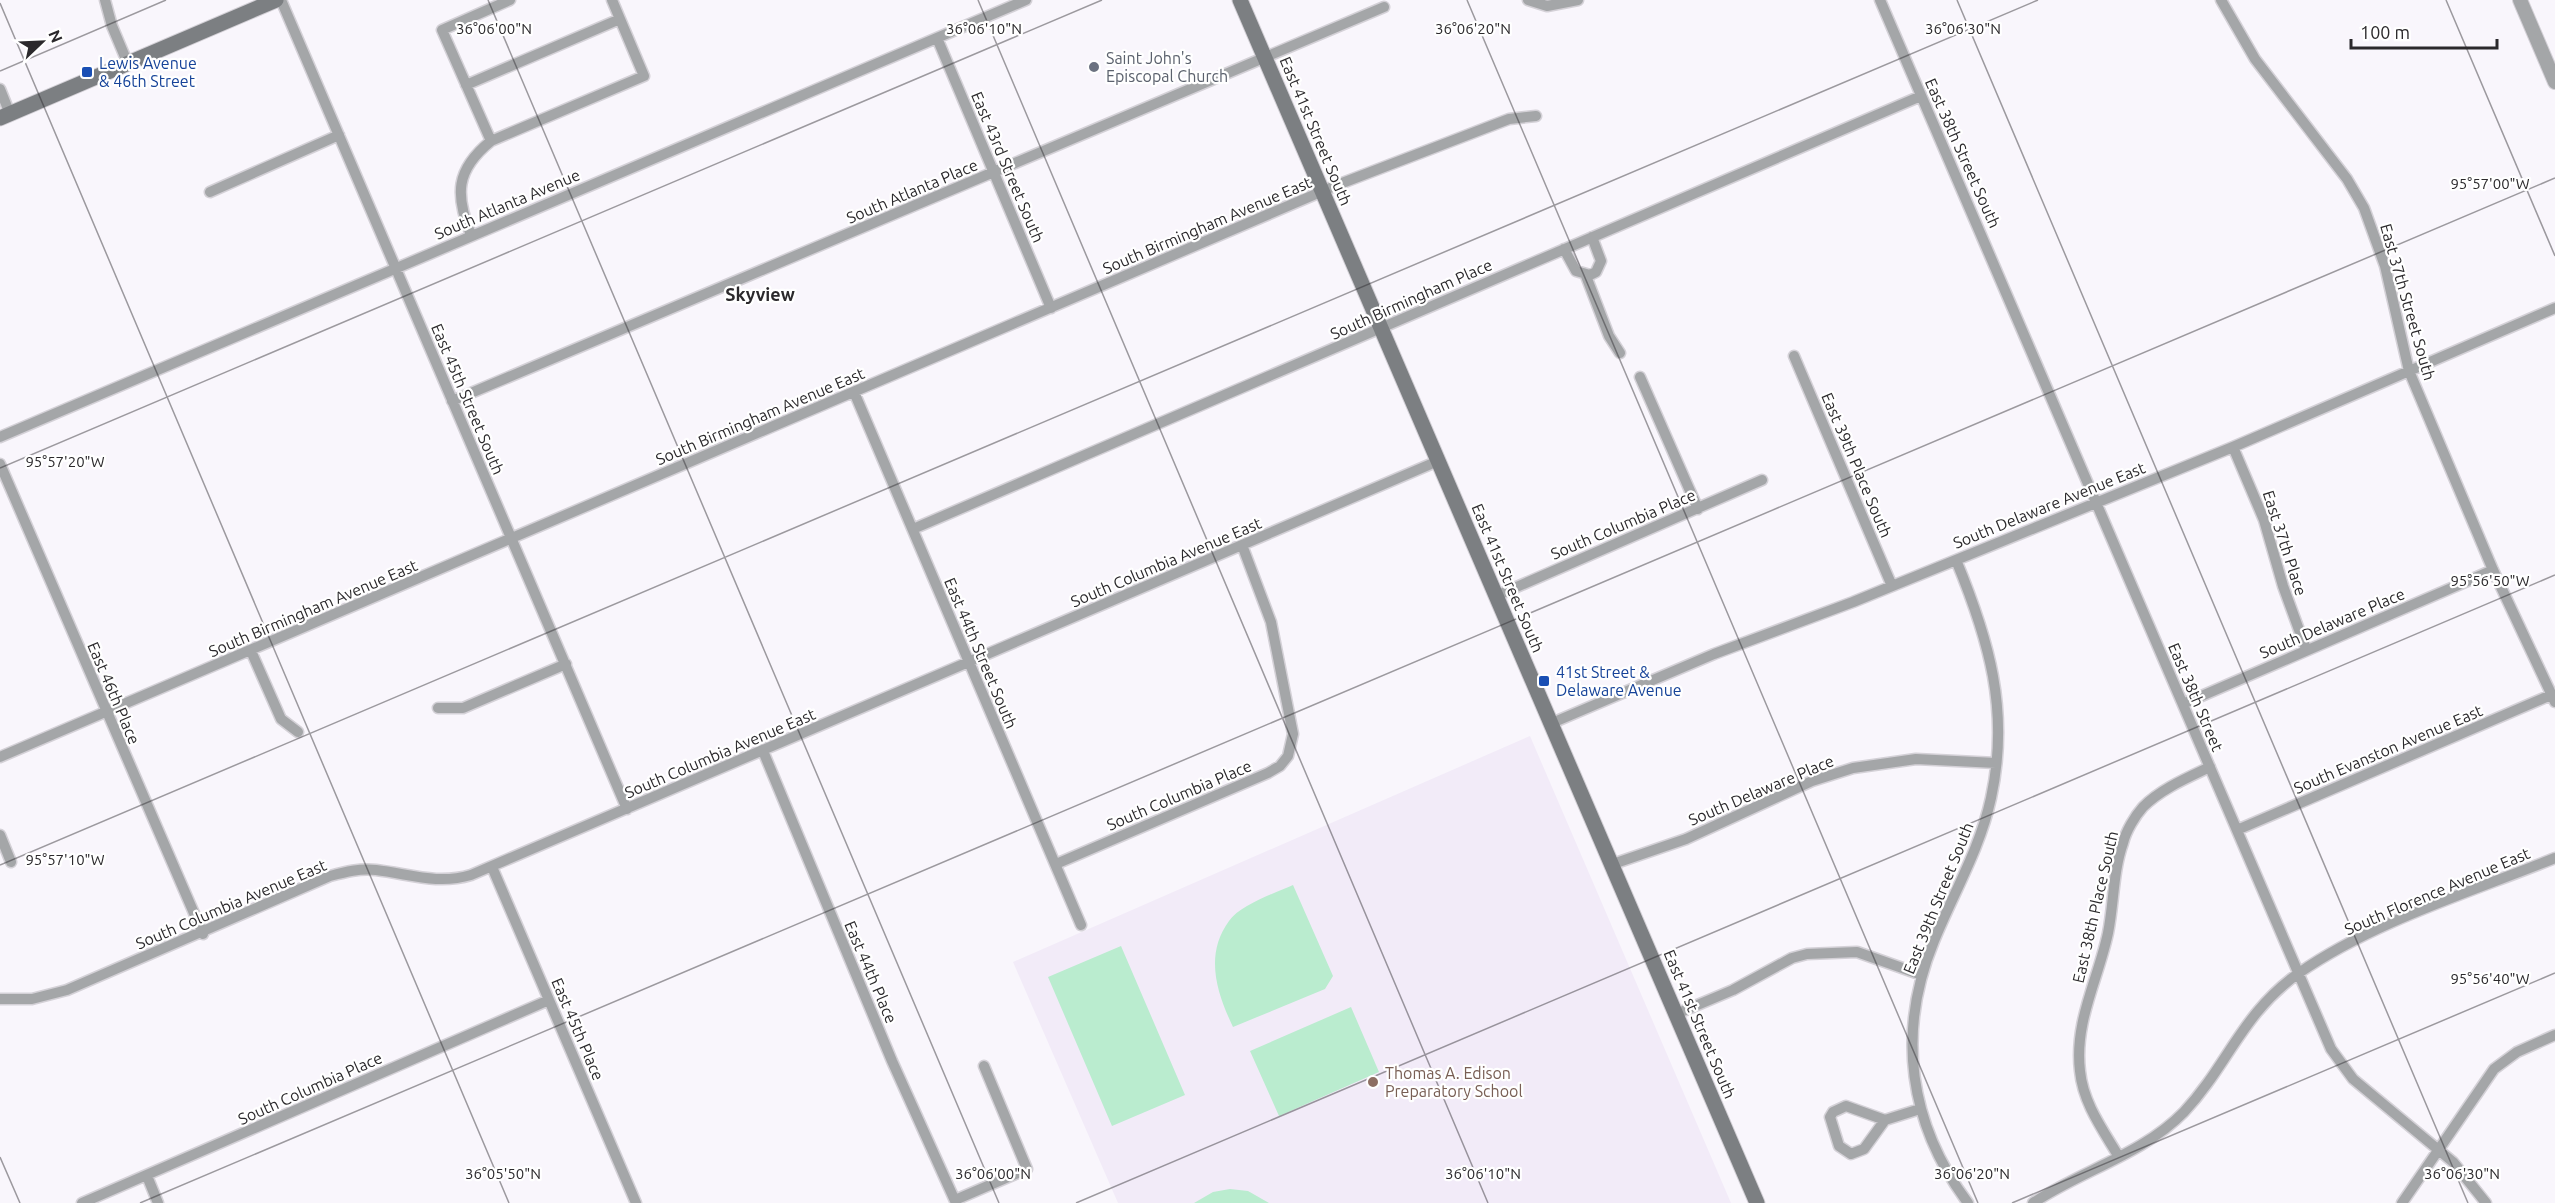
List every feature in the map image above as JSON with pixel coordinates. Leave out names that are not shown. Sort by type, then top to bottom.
[{"type":"main road","points":[[5,116],[276,0]]},
{"type":"main road","name":"East 41st Street South","points":[[1240,0],[1757,1203]]},
{"type":"street","points":[[105,0],[112,26],[128,64]]},
{"type":"street","name":"East 45th Street South","points":[[281,0],[627,809]]},
{"type":"street","points":[[491,141],[442,30],[510,0]]},
{"type":"street","points":[[471,235],[461,207],[461,182],[472,159],[491,141],[644,76],[612,0]]},
{"type":"street","name":"South Atlanta Avenue","points":[[0,437],[1026,0]]},
{"type":"street","points":[[1528,0],[1547,6],[1578,0]]},
{"type":"street","name":"East 38th Street South","points":[[1880,0],[2018,318]]},
{"type":"street","name":"East 37th Street South","points":[[2221,0],[2255,59],[2347,179],[2364,208],[2385,266],[2409,371],[2493,570],[2553,698]]},
{"type":"street","points":[[2520,0],[2555,82]]},
{"type":"street","name":"South Atlanta Place","points":[[452,402],[1384,7]]},
{"type":"street","points":[[466,85],[620,19]]},
{"type":"street","name":"East 43rd Street South","points":[[937,38],[1052,308]]},
{"type":"street","points":[[0,89],[5,116]]},
{"type":"street","name":"South Birmingham Place","points":[[913,529],[1921,96]]},
{"type":"street","name":"South Birmingham Avenue East","points":[[0,757],[1322,192],[1509,119],[1536,116]]},
{"type":"street","points":[[210,192],[339,135]]},
{"type":"street","points":[[1586,276],[1596,272],[1601,261],[1592,237]]},
{"type":"street","points":[[1564,249],[1576,271],[1586,276],[1609,336],[1620,353]]},
{"type":"street","name":"South Delaware Avenue East","points":[[1552,723],[1714,654],[1892,586],[2233,447],[2555,308]]},
{"type":"street","name":"East 38th Street","points":[[2018,318],[2331,1049],[2356,1082],[2438,1150]]},
{"type":"street","name":"East 39th Place South","points":[[1794,356],[1892,586]]},
{"type":"street","points":[[1640,377],[1698,509]]},
{"type":"street","name":"East 44th Street South","points":[[854,392],[1081,925]]},
{"type":"street","name":"East 37th Place","points":[[2233,447],[2264,520],[2283,586],[2306,649]]},
{"type":"street","name":"South Columbia Avenue East","points":[[0,999],[32,999],[67,990],[202,934],[330,876],[351,870],[374,870],[427,880],[451,881],[492,867],[1438,461]]},
{"type":"street","name":"East 46th Place","points":[[0,464],[105,714],[202,934]]},
{"type":"street","name":"South Columbia Place","points":[[1496,596],[1762,480]]},
{"type":"street","name":"South Columbia Place","points":[[1056,864],[1268,773],[1280,766],[1288,756],[1293,734],[1271,622],[1242,545]]},
{"type":"street","name":"East 39th Street South","points":[[1956,560],[1981,622],[1988,650],[1997,709],[1996,763],[1991,798],[1977,844],[1922,975],[1914,1017],[1913,1072],[1920,1109],[1944,1168],[1968,1203]]},
{"type":"street","name":"South Delaware Place","points":[[2183,704],[2493,570]]},
{"type":"street","points":[[251,651],[281,719],[298,732]]},
{"type":"street","points":[[438,708],[463,708],[566,664]]},
{"type":"street","name":"South Evanston Avenue East","points":[[2237,830],[2553,698]]},
{"type":"street","name":"East 44th Place","points":[[763,751],[892,1061],[955,1202]]},
{"type":"street","name":"South Delaware Place","points":[[1613,864],[1686,839],[1812,781],[1853,768],[1916,759],[1996,763]]},
{"type":"street","name":"East 38th Place South","points":[[2119,1157],[2092,1113],[2085,1094],[2078,1049],[2080,1027],[2099,972],[2108,930],[2117,864],[2123,841],[2143,807],[2180,782],[2210,767]]},
{"type":"street","points":[[0,835],[11,862]]},
{"type":"street","name":"South Florence Avenue East","points":[[2033,1203],[2150,1141],[2185,1111],[2250,1018],[2298,974],[2376,930],[2555,858]]},
{"type":"street","name":"East 45th Place","points":[[492,867],[636,1203]]},
{"type":"street","points":[[1676,1014],[1733,990],[1782,963],[1807,954],[1857,952],[1922,975]]},
{"type":"street","name":"South Columbia Place","points":[[82,1203],[549,1000]]},
{"type":"street","points":[[2402,1203],[2494,1069],[2517,1052],[2555,1035]]},
{"type":"street","points":[[955,1202],[1027,1169],[984,1066]]},
{"type":"street","points":[[1885,1120],[1846,1106],[1833,1112],[1830,1117],[1834,1137],[1839,1146],[1851,1154],[1864,1149],[1885,1120],[1920,1109]]},
{"type":"street","points":[[2438,1150],[2453,1162],[2486,1203]]},
{"type":"street","points":[[147,1176],[158,1203]]},
{"type":"shaded area","name":"Thomas A. Edison Preparatory School","points":[[1530,736],[1731,1203],[1118,1203],[1013,962]]},
{"type":"green space","points":[[1293,885],[1333,976],[1325,989],[1233,1027],[1222,1001],[1216,974],[1215,961],[1221,934],[1234,915],[1241,910]]},
{"type":"green space","points":[[1121,946],[1185,1095],[1112,1126],[1048,977]]},
{"type":"green space","points":[[1351,1007],[1379,1072],[1279,1116],[1250,1051]]},
{"type":"green space","points":[[1230,1189],[1248,1191],[1269,1203],[1194,1203],[1213,1192]]},
{"type":"place","name":"Saint John's Episcopal Church","points":[[1094,67]]},
{"type":"place","name":"Lewis Avenue & 46th Street","points":[[87,72]]},
{"type":"place","name":"41st Street & Delaware Avenue","points":[[1544,681]]},
{"type":"place","name":"Thomas A. Edison Preparatory School","points":[[1373,1082]]},
{"type":"district","name":"Skyview","points":[[760,294]]}]
